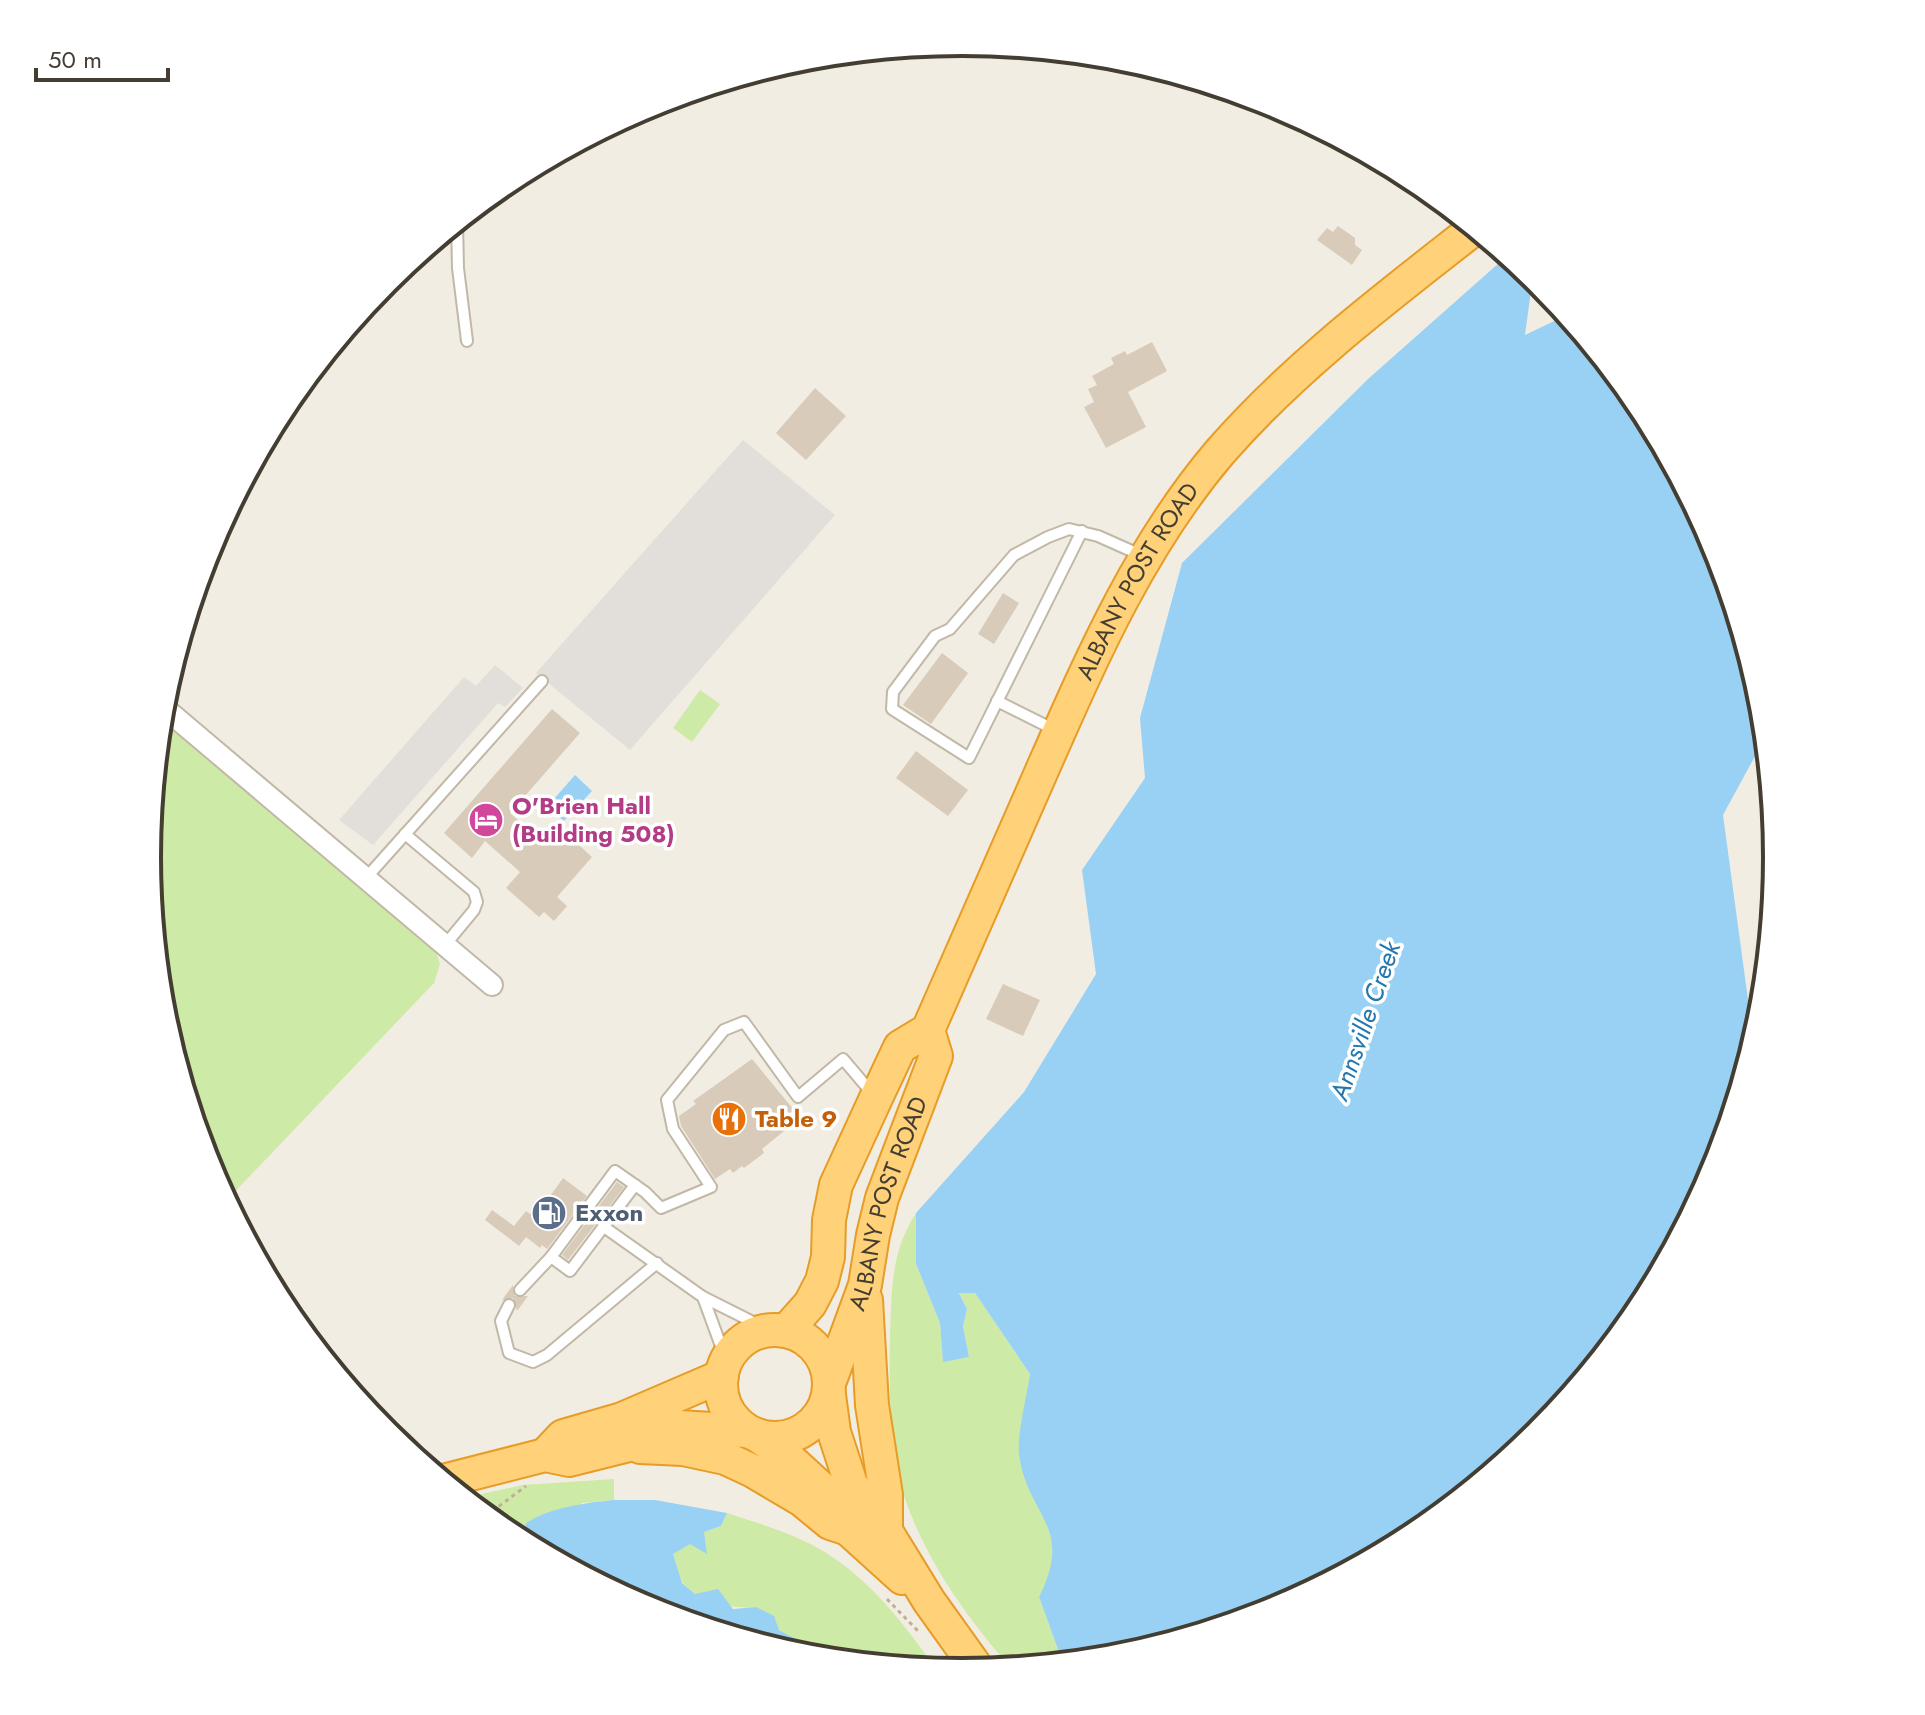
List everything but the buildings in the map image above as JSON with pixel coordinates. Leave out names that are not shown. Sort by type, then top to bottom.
[{"type":"highway","name":"ALBANY POST ROAD","points":[[777,1331],[810,1304],[822,1281],[828,1257],[829,1220],[836,1185],[900,1047],[928,1030],[1097,647],[1145,557],[1190,491],[1261,408],[1359,320],[1466,235]]},
{"type":"highway","name":"ALBANY POST ROAD","points":[[830,1387],[865,1285],[882,1198],[936,1056],[928,1030]]},
{"type":"highway","points":[[865,1285],[870,1389],[886,1495],[886,1531]]},
{"type":"highway","points":[[849,1530],[844,1509],[786,1456],[727,1412],[722,1395],[723,1370],[739,1344],[753,1335],[777,1331],[802,1337],[815,1347],[825,1361],[834,1432],[851,1484],[886,1531],[935,1610],[970,1659]]},
{"type":"highway","points":[[545,1455],[563,1436],[622,1419],[723,1370]]},
{"type":"highway","points":[[456,1478],[545,1455],[569,1460],[629,1445],[660,1431],[679,1427],[776,1438],[794,1435],[810,1426],[822,1412],[830,1387]]},
{"type":"highway","points":[[629,1445],[683,1449],[725,1458],[753,1471],[802,1500],[830,1523],[849,1530],[935,1610]]},
{"type":"street","points":[[173,719],[492,985]]},
{"type":"lane","points":[[457,236],[467,341]]},
{"type":"lane","points":[[1082,531],[969,758],[892,709],[893,692],[935,636],[950,629],[1014,555],[1069,529],[1082,531],[1098,536],[1145,557]]},
{"type":"lane","points":[[366,878],[542,681]]},
{"type":"lane","points":[[997,701],[1059,732]]},
{"type":"lane","points":[[405,834],[474,892],[477,902],[474,910],[445,945]]},
{"type":"lane","points":[[520,1290],[566,1240],[615,1171],[645,1192],[661,1208],[711,1187],[673,1129],[667,1100],[724,1030],[744,1022],[798,1097],[843,1059],[876,1098]]},
{"type":"lane","points":[[551,1257],[570,1271],[635,1185]]},
{"type":"lane","points":[[603,1226],[703,1297],[777,1331]]},
{"type":"lane","points":[[509,1305],[501,1321],[509,1353],[533,1362],[547,1355],[657,1263]]},
{"type":"lane","points":[[703,1297],[721,1346],[723,1370]]},
{"type":"green space","points":[[700,690],[720,704],[692,742],[673,728]]},
{"type":"green space","points":[[172,729],[177,730],[436,952],[440,964],[434,983],[235,1192],[188,1065],[168,962],[161,858]]},
{"type":"green space","points":[[916,1213],[916,1264],[940,1323],[943,1361],[969,1357],[963,1326],[967,1309],[959,1292],[975,1293],[1030,1374],[1019,1452],[1053,1545],[1051,1573],[1039,1597],[1059,1653],[1002,1657],[937,1567],[905,1499],[896,1461],[890,1376],[892,1287],[901,1243]]},
{"type":"green space","points":[[614,1479],[614,1500],[582,1503],[541,1539],[478,1495],[523,1485]]},
{"type":"green space","points":[[727,1513],[773,1528],[818,1548],[869,1587],[928,1658],[804,1644],[779,1630],[756,1607],[718,1604],[691,1591],[680,1578],[673,1554],[704,1532],[721,1526]]},
{"type":"shaded area","points":[[743,440],[835,515],[630,750],[536,673]]},
{"type":"shaded area","points":[[495,665],[523,688],[505,707],[498,703],[373,845],[339,820],[464,677],[476,686]]},
{"type":"water","name":"Annsville Creek","points":[[1499,263],[1531,293],[1525,335],[1556,320],[1629,412],[1657,457],[1703,551],[1721,600],[1737,650],[1757,753],[1723,815],[1749,1011],[1737,1065],[1703,1164],[1657,1258],[1629,1303],[1565,1386],[1491,1460],[1408,1524],[1363,1552],[1269,1598],[1170,1632],[1119,1644],[1059,1653],[1039,1597],[1049,1573],[1051,1537],[1024,1475],[1019,1454],[1030,1374],[975,1293],[959,1293],[967,1309],[963,1326],[969,1357],[943,1362],[940,1323],[916,1264],[916,1213],[1024,1092],[1096,974],[1082,870],[1145,778],[1140,718],[1182,563],[1368,379]]},
{"type":"water","points":[[575,775],[592,791],[564,821],[547,807]]},
{"type":"water","points":[[655,1500],[727,1513],[721,1526],[704,1532],[707,1554],[690,1544],[673,1554],[682,1583],[695,1594],[718,1589],[733,1609],[756,1607],[774,1616],[779,1630],[804,1644],[755,1632],[656,1598],[562,1552],[525,1529],[526,1523],[546,1513],[580,1504]]},
{"type":"place","name":"O'Brien Hall (Building 508)","points":[[486,820]]},
{"type":"place","name":"Table 9","points":[[729,1119]]},
{"type":"place","name":"Exxon","points":[[549,1213]]}]
